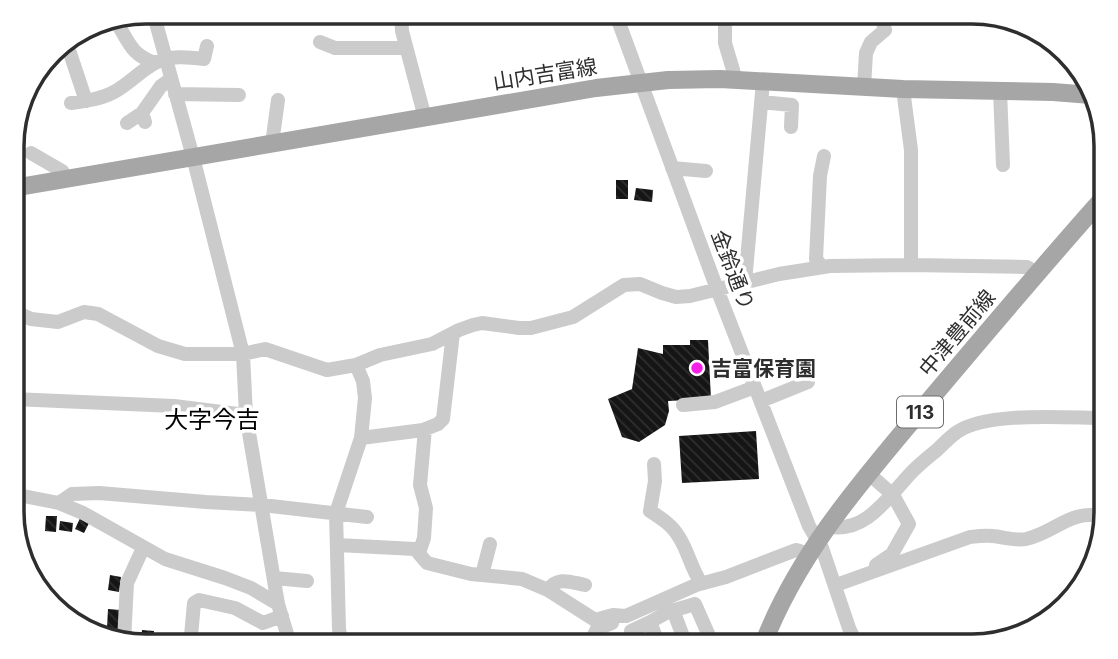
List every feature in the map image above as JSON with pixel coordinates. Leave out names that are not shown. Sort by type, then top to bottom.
[{"type":"main road","name":"山内吉富線","points":[[24,186],[596,88],[668,80],[736,80],[903,89],[1082,94]]},
{"type":"main road","name":"中津豊前線","points":[[768,634],[786,594],[818,540],[868,474],[1093,210]]},
{"type":"street","points":[[155,24],[160,61],[173,86],[243,354],[246,415],[280,610],[287,634]]},
{"type":"street","points":[[402,24],[425,118]]},
{"type":"street","name":"金鈴通り","points":[[619,24],[717,289],[809,526],[818,540],[836,585],[852,634]]},
{"type":"street","points":[[864,87],[866,53],[871,42],[885,30],[883,24]]},
{"type":"street","points":[[725,27],[725,43],[736,80]]},
{"type":"street","points":[[120,28],[141,58],[160,61],[184,56],[204,59],[207,46]]},
{"type":"street","points":[[320,42],[335,48],[407,48]]},
{"type":"street","points":[[70,52],[86,101]]},
{"type":"street","points":[[71,103],[115,92],[160,61]]},
{"type":"street","points":[[745,282],[763,82]]},
{"type":"street","points":[[127,123],[144,117],[161,86],[239,95]]},
{"type":"street","points":[[903,89],[911,150],[911,265]]},
{"type":"street","points":[[1000,91],[1003,165]]},
{"type":"street","points":[[272,144],[278,100]]},
{"type":"street","points":[[761,102],[792,105],[791,127]]},
{"type":"street","points":[[31,153],[62,171],[67,179]]},
{"type":"street","points":[[822,267],[816,259],[820,176],[824,156]]},
{"type":"street","points":[[672,167],[706,171]]},
{"type":"street","points":[[24,316],[58,322],[83,312],[98,314],[158,346],[186,354],[243,354],[265,349],[327,370],[356,365],[380,355],[432,344],[482,323],[531,328],[573,317],[624,285],[640,284],[676,297],[822,267],[1027,267],[1037,273]]},
{"type":"street","points":[[361,438],[425,429],[443,419],[453,333]]},
{"type":"street","points":[[726,365],[746,363]]},
{"type":"street","points":[[340,634],[336,513],[361,438],[365,398],[363,381],[356,365]]},
{"type":"street","points":[[683,404],[715,402],[808,382]]},
{"type":"street","points":[[24,399],[174,406],[246,415]]},
{"type":"street","points":[[632,634],[631,631],[650,622],[701,583],[726,577],[796,550],[837,529],[863,521],[875,513],[910,473],[957,431],[974,424],[1019,417],[1093,418]]},
{"type":"street","points":[[419,554],[424,538],[426,508],[420,485],[425,429]]},
{"type":"street","points":[[654,464],[655,481],[650,511],[664,520],[681,540],[701,583]]},
{"type":"street","points":[[868,474],[893,495],[909,524],[892,554],[876,565],[879,570]]},
{"type":"street","points":[[58,503],[72,494],[99,493],[262,505],[368,517]]},
{"type":"street","points":[[24,496],[58,503],[83,513],[165,559],[251,588],[280,610]]},
{"type":"street","points":[[836,585],[970,537],[989,535],[1024,540],[1078,516],[1093,514]]},
{"type":"street","points":[[482,575],[490,544]]},
{"type":"street","points":[[337,545],[415,549],[428,563],[482,575],[522,579],[548,590],[595,621],[613,615],[626,616]]},
{"type":"street","points":[[124,632],[127,583],[143,548]]},
{"type":"street","points":[[274,578],[307,581]]},
{"type":"street","points":[[548,590],[553,583],[562,580],[585,585]]},
{"type":"street","points":[[191,634],[194,603],[199,600],[235,608],[263,623],[280,610]]},
{"type":"street","points":[[594,634],[597,629],[626,616],[695,604],[708,634]]},
{"type":"street","points":[[668,607],[681,634]]},
{"type":"street","points":[[650,622],[655,634]]},
{"type":"building","points":[[616,180],[628,180],[628,199],[616,199]]},
{"type":"building","points":[[636,188],[653,190],[652,202],[634,200]]},
{"type":"building","name":"吉富保育園","points":[[690,340],[708,340],[711,399],[668,401],[669,411],[665,425],[639,442],[622,437],[608,399],[632,389],[638,348],[663,354],[663,345],[690,345]]},
{"type":"building","points":[[756,431],[759,479],[682,483],[679,436]]},
{"type":"building","points":[[46,516],[57,516],[56,532],[45,531]]},
{"type":"building","points":[[81,516],[90,521],[84,533],[75,529]]},
{"type":"building","points":[[60,521],[73,523],[72,532],[59,530]]},
{"type":"building","points":[[110,575],[121,577],[119,592],[108,590]]},
{"type":"building","points":[[108,609],[120,610],[119,629],[107,627]]},
{"type":"building","points":[[142,630],[154,631],[154,634],[142,634]]},
{"type":"place","name":"吉富保育園","points":[[697,368]]},
{"type":"district","name":"大字今吉","points":[[212,419]]}]
